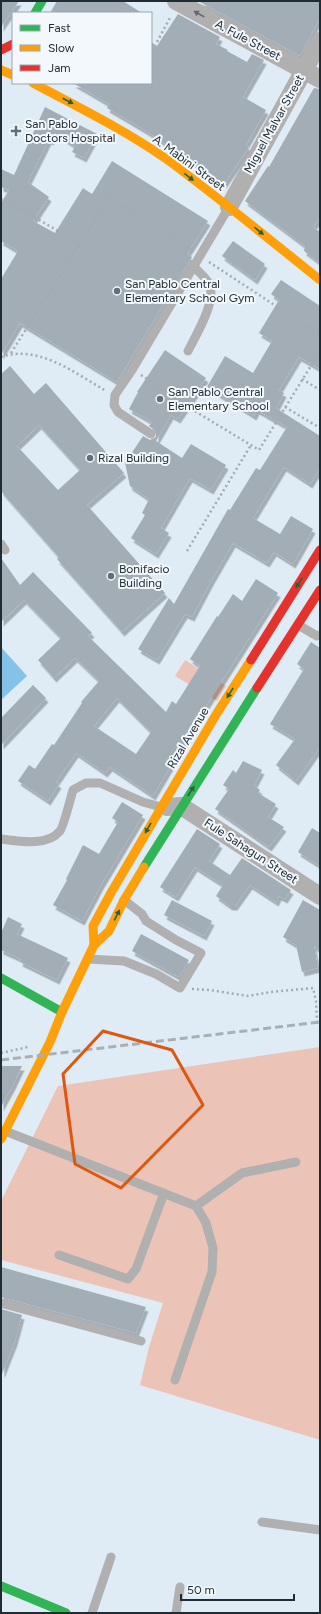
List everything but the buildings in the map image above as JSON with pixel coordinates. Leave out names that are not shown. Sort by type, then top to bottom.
[{"type":"main road","points":[[36,12],[42,1]]},
{"type":"main road","points":[[2,48],[12,44]]},
{"type":"main road","points":[[1,70],[12,75]]},
{"type":"main road","name":"A. Mabini Street","points":[[35,84],[116,126],[164,158],[229,207],[320,280]]},
{"type":"main road","name":"Rizal Avenue","points":[[3,1135],[50,1042],[86,959],[94,945],[109,931],[124,900],[181,806],[226,719],[314,575],[320,550]]},
{"type":"main road","name":"Rizal Avenue","points":[[94,945],[92,926],[161,807],[226,719],[271,647],[298,625],[320,590]]},
{"type":"main road","points":[[1,978],[62,1012]]},
{"type":"main road","points":[[1,1586],[66,1613]]},
{"type":"street","name":"A. Fule Street","points":[[177,2],[320,79]]},
{"type":"street","name":"Miguel Malvar Street","points":[[229,207],[320,41]]},
{"type":"street","points":[[161,807],[181,806]]},
{"type":"street","name":"Fule Sahagun Street","points":[[181,806],[320,896]]},
{"type":"lane","points":[[151,434],[118,412],[114,405],[115,395],[132,370],[229,207]]},
{"type":"lane","points":[[188,351],[209,307],[211,296],[209,283],[193,266]]},
{"type":"lane","points":[[298,625],[317,636],[320,635]]},
{"type":"lane","points":[[1,839],[20,841],[48,840],[61,831],[73,790],[86,782],[100,782],[143,802],[161,807]]},
{"type":"lane","points":[[86,959],[124,961],[156,974],[180,988],[200,953],[146,921],[142,914],[112,891]]},
{"type":"lane","points":[[3,1135],[196,1206],[206,1223],[213,1248],[212,1272],[175,1380]]},
{"type":"lane","points":[[196,1206],[242,1173],[296,1162]]},
{"type":"lane","points":[[59,1255],[128,1279],[136,1269],[164,1193]]},
{"type":"lane","points":[[1,1303],[141,1341]]},
{"type":"lane","points":[[262,1522],[320,1530]]},
{"type":"lane","points":[[92,1613],[111,1557]]},
{"type":"lane","points":[[176,1613],[180,1587]]},
{"type":"path","points":[[119,12],[125,1]]},
{"type":"path","points":[[157,42],[177,2]]},
{"type":"path","points":[[12,353],[110,196],[320,335]]},
{"type":"path","points":[[1,200],[2,198],[80,244]]},
{"type":"path","points":[[132,370],[193,410],[259,450],[320,351]]},
{"type":"path","points":[[1,357],[12,353],[30,354],[52,361],[115,395]]},
{"type":"path","points":[[302,379],[320,390]]},
{"type":"path","points":[[285,407],[320,428]]},
{"type":"path","points":[[187,551],[251,445]]},
{"type":"path","points":[[180,988],[210,990],[248,996],[313,988],[316,1001],[317,1023]]},
{"type":"highlighted area","points":[[103,1031],[172,1050],[203,1105],[121,1188],[75,1164],[63,1074]]},
{"type":"shaded area","points":[[185,660],[226,686],[217,701],[175,676]]},
{"type":"shaded area","points":[[320,1047],[320,1440],[140,1385],[149,1347],[163,1303],[1,1260],[1,1201],[58,1086]]},
{"type":"water","points":[[1,647],[27,676],[1,700]]},
{"type":"railway","points":[[1,1060],[320,1022]]},
{"type":"traffic: fast","points":[[36,12],[42,1]]},
{"type":"traffic: fast","points":[[144,867],[257,688]]},
{"type":"traffic: fast","points":[[1,978],[62,1012]]},
{"type":"traffic: fast","points":[[1,1586],[66,1613]]},
{"type":"traffic: slow","points":[[1,70],[12,75]]},
{"type":"traffic: slow","points":[[35,84],[149,147],[224,203],[320,280]]},
{"type":"traffic: slow","points":[[94,945],[93,926],[112,891],[217,713],[251,660]]},
{"type":"traffic: slow","points":[[1,1139],[50,1042],[62,1012],[94,945],[109,931],[124,900],[144,867]]},
{"type":"traffic: jam","points":[[1,50],[12,44]]},
{"type":"traffic: jam","points":[[251,660],[320,550]]},
{"type":"traffic: jam","points":[[257,688],[320,590]]},
{"type":"place","name":"San Pablo Doctors Hospital","points":[[16,131]]},
{"type":"place","name":"San Pablo Central Elementary School Gym","points":[[117,291]]},
{"type":"place","name":"San Pablo Central Elementary School","points":[[160,399]]},
{"type":"place","name":"Rizal Building","points":[[90,458]]},
{"type":"place","name":"Bonifacio Building","points":[[111,576]]}]
